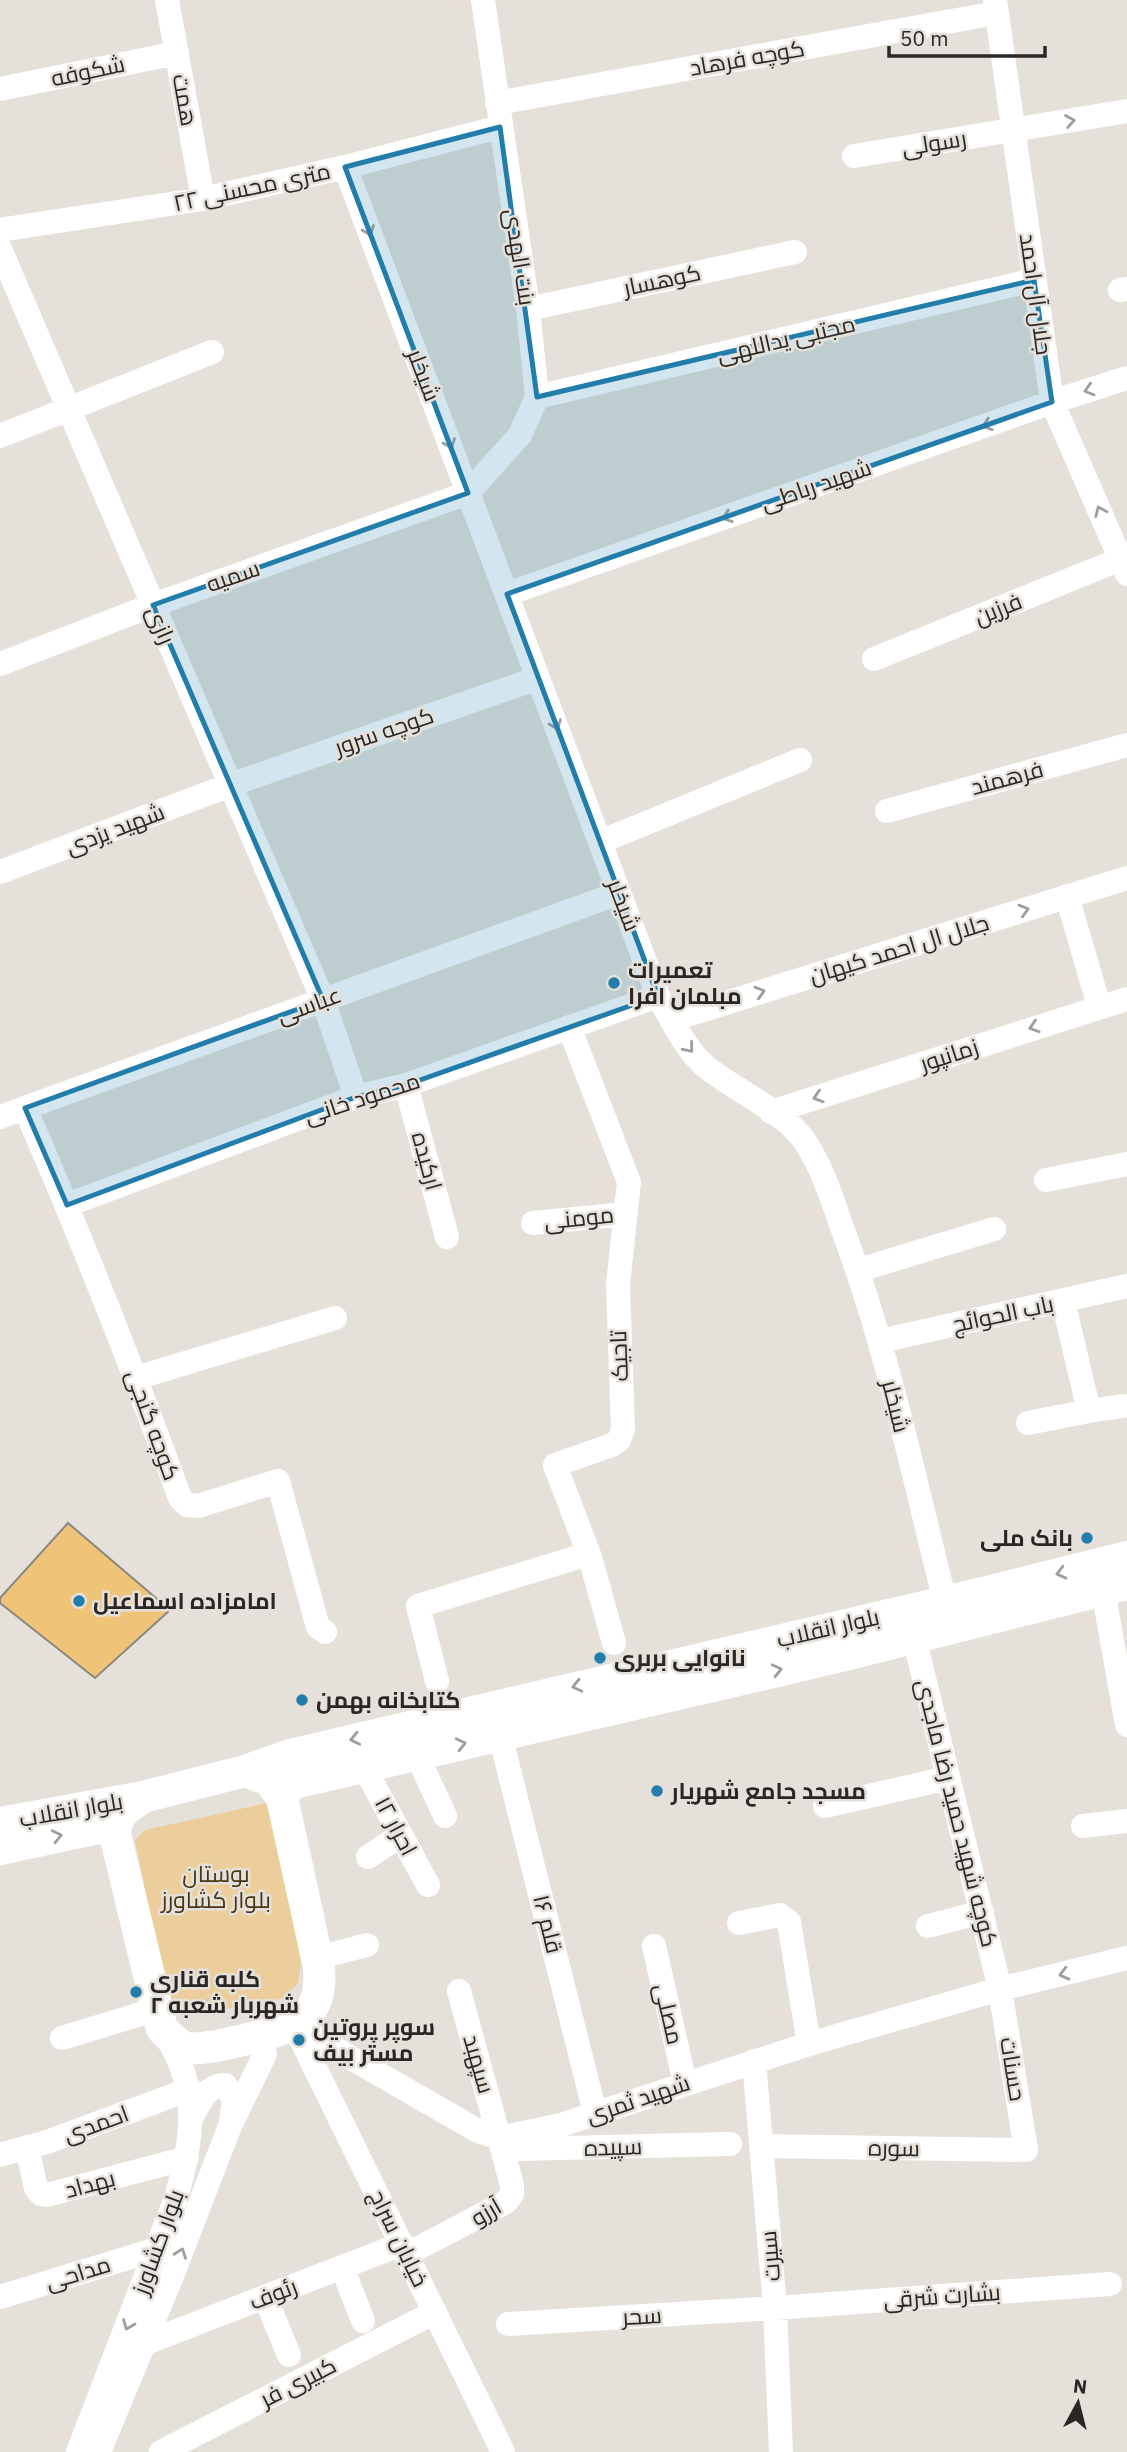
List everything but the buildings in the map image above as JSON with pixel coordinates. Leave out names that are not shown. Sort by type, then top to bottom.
[{"type":"main road","name":"بلوار انقلاب","points":[[282,1798],[290,1784],[500,1735],[687,1676],[945,1601],[1127,1557]]},
{"type":"main road","name":"بلوار انقلاب","points":[[245,1772],[289,1755],[687,1676],[914,1637],[1115,1587]]},
{"type":"main road","points":[[245,1772],[269,1780],[282,1798],[317,1958],[320,1987],[308,2013],[277,2036],[189,2048],[176,2042],[160,2019],[114,1830],[122,1812],[143,1797],[245,1772]]},
{"type":"main road","name":"بلوار انقلاب","points":[[0,1823],[143,1797]]},
{"type":"main road","name":"بلوار انقلاب","points":[[0,1849],[98,1828],[114,1830]]},
{"type":"street","name":"همت","points":[[167,0],[203,200]]},
{"type":"street","name":"بنت الهدی","points":[[468,493],[520,435],[537,397],[528,309],[483,0]]},
{"type":"street","name":"کوچه فرهاد","points":[[498,115],[996,6]]},
{"type":"street","name":"جلال آل احمد","points":[[996,6],[1052,402],[1124,567]]},
{"type":"street","name":"شکوفه","points":[[0,89],[177,53]]},
{"type":"street","name":"رسولی","points":[[854,156],[1127,111]]},
{"type":"street","name":"۲۲ متری محسنی","points":[[0,230],[203,200],[345,167],[498,115]]},
{"type":"street","name":"شیخلر","points":[[345,167],[658,996],[687,1047],[706,1066],[788,1124],[805,1142],[823,1177],[859,1270],[880,1341],[945,1601]]},
{"type":"street","name":"رازی","points":[[0,249],[323,1000],[356,1097]]},
{"type":"street","name":"کوهسار","points":[[528,309],[795,252]]},
{"type":"street","name":"مجتبی یداللهی","points":[[537,397],[1034,280]]},
{"type":"street","points":[[0,436],[212,352]]},
{"type":"street","name":"شهید رباطی","points":[[506,594],[1127,378]]},
{"type":"street","name":"سمیه","points":[[0,664],[153,605],[468,493]]},
{"type":"street","name":"فرزین","points":[[874,659],[1124,567]]},
{"type":"street","name":"کوچه سرور","points":[[230,785],[538,678]]},
{"type":"street","name":"فرهمند","points":[[887,811],[1127,744]]},
{"type":"street","points":[[600,842],[800,760]]},
{"type":"street","name":"شهید یزدی","points":[[0,873],[230,785]]},
{"type":"street","name":"جلال ال احمد کیهان","points":[[671,1020],[1127,877]]},
{"type":"street","name":"عباسی","points":[[0,1117],[619,893]]},
{"type":"street","points":[[1067,896],[1099,1006]]},
{"type":"street","name":"محمود خانی","points":[[67,1205],[356,1097],[406,1085],[658,996]]},
{"type":"street","name":"زمانپور","points":[[771,1112],[1127,999]]},
{"type":"street","name":"تاجیک","points":[[569,1027],[629,1182],[618,1285],[623,1430],[619,1440],[612,1446],[555,1465],[588,1554],[614,1643]]},
{"type":"street","name":"ارکیده","points":[[406,1085],[447,1237]]},
{"type":"street","name":"کوچه گنجی","points":[[25,1108],[136,1378],[180,1498],[187,1506],[198,1506],[278,1482],[318,1627],[325,1632]]},
{"type":"street","points":[[1046,1180],[1127,1164]]},
{"type":"street","name":"مومنی","points":[[533,1223],[625,1214]]},
{"type":"street","points":[[859,1270],[994,1229]]},
{"type":"street","name":"باب الحوائج","points":[[880,1341],[1127,1286]]},
{"type":"street","points":[[1063,1301],[1089,1411]]},
{"type":"street","points":[[136,1378],[335,1318]]},
{"type":"street","points":[[1028,1423],[1123,1406]]},
{"type":"street","points":[[437,1681],[418,1606],[588,1554]]},
{"type":"street","points":[[1115,1587],[1127,1725]]},
{"type":"street","name":"کوچه شهید حمید رضا ماجدی","points":[[914,1637],[1000,1989]]},
{"type":"street","name":"قلم ۱۶","points":[[500,1735],[595,2113]]},
{"type":"street","points":[[417,1755],[445,1816]]},
{"type":"street","name":"احرار ۱۲","points":[[365,1767],[428,1885]]},
{"type":"street","points":[[825,1806],[948,1778]]},
{"type":"street","points":[[1083,1826],[1127,1821]]},
{"type":"street","points":[[368,1857],[401,1835]]},
{"type":"street","points":[[928,1926],[982,1912]]},
{"type":"street","points":[[739,1923],[780,1915],[789,1922],[809,2044]]},
{"type":"street","points":[[317,1958],[366,1945]]},
{"type":"street","name":"مصلی","points":[[654,1946],[685,2083]]},
{"type":"street","name":"شهید ثمری","points":[[500,2138],[527,2134],[809,2044],[1000,1989],[1127,1958]]},
{"type":"street","name":"حسنات","points":[[1000,1989],[1026,2150]]},
{"type":"street","name":"سپهبد","points":[[459,1991],[500,2138]]},
{"type":"street","points":[[62,2038],[160,2019]]},
{"type":"street","name":"بلوار کشاورز","points":[[78,2452],[157,2249],[187,2158],[191,2119],[190,2089],[179,2056],[160,2019]]},
{"type":"street","points":[[277,2036],[478,2132],[500,2138]]},
{"type":"street","name":"بلوار کشاورز","points":[[99,2452],[230,2126],[277,2036]]},
{"type":"street","name":"خیابان سراج","points":[[277,2036],[404,2249],[503,2452]]},
{"type":"street","name":"سیرت","points":[[754,2061],[775,2308],[781,2452]]},
{"type":"street","points":[[191,2119],[208,2091],[216,2085],[225,2085],[234,2099],[230,2126]]},
{"type":"street","name":"احمدی","points":[[0,2155],[190,2089]]},
{"type":"street","name":"سپیده","points":[[500,2138],[518,2149],[730,2144]]},
{"type":"street","name":"آرزو","points":[[404,2249],[506,2202],[512,2194],[512,2185],[500,2138]]},
{"type":"street","name":"سوره","points":[[762,2146],[1026,2150]]},
{"type":"street","name":"بهداد","points":[[27,2147],[36,2188],[41,2194],[47,2195],[187,2158]]},
{"type":"street","name":"مداحی","points":[[0,2297],[157,2249]]},
{"type":"street","name":"رئوف","points":[[144,2344],[342,2267],[404,2249]]},
{"type":"street","points":[[342,2267],[363,2321]]},
{"type":"street","name":"بشارت شرقی","points":[[775,2308],[1110,2284]]},
{"type":"street","points":[[265,2297],[289,2354]]},
{"type":"street","name":"سحر","points":[[509,2324],[775,2308]]},
{"type":"street","name":"کبیری فر","points":[[162,2452],[435,2312]]},
{"type":"highlighted area","points":[[500,127],[537,397],[1034,280],[1052,402],[507,594],[658,996],[406,1085],[356,1097],[67,1205],[25,1108],[323,1000],[153,605],[468,493],[345,167]]},
{"type":"green space","name":"بوستان بلوار کشاورز","points":[[272,1802],[301,1963],[298,1983],[284,1998],[185,2017],[168,2004],[135,1840],[145,1830]]},
{"type":"place","name":"تعمیرات مبلمان افرا","points":[[614,983]]},
{"type":"place","name":"بانک ملی","points":[[1087,1538]]},
{"type":"place","name":"امامزاده اسماعیل","points":[[79,1601]]},
{"type":"place","name":"نانوایی بربری","points":[[600,1658]]},
{"type":"place","name":"کتابخانه بهمن","points":[[302,1700]]},
{"type":"place","name":"مسجد جامع شهریار","points":[[657,1791]]},
{"type":"place","name":"کلبه قناری شهربار شعبه ۲","points":[[136,1992]]},
{"type":"place","name":"سوپر پروتین مستر بیف","points":[[299,2040]]}]
